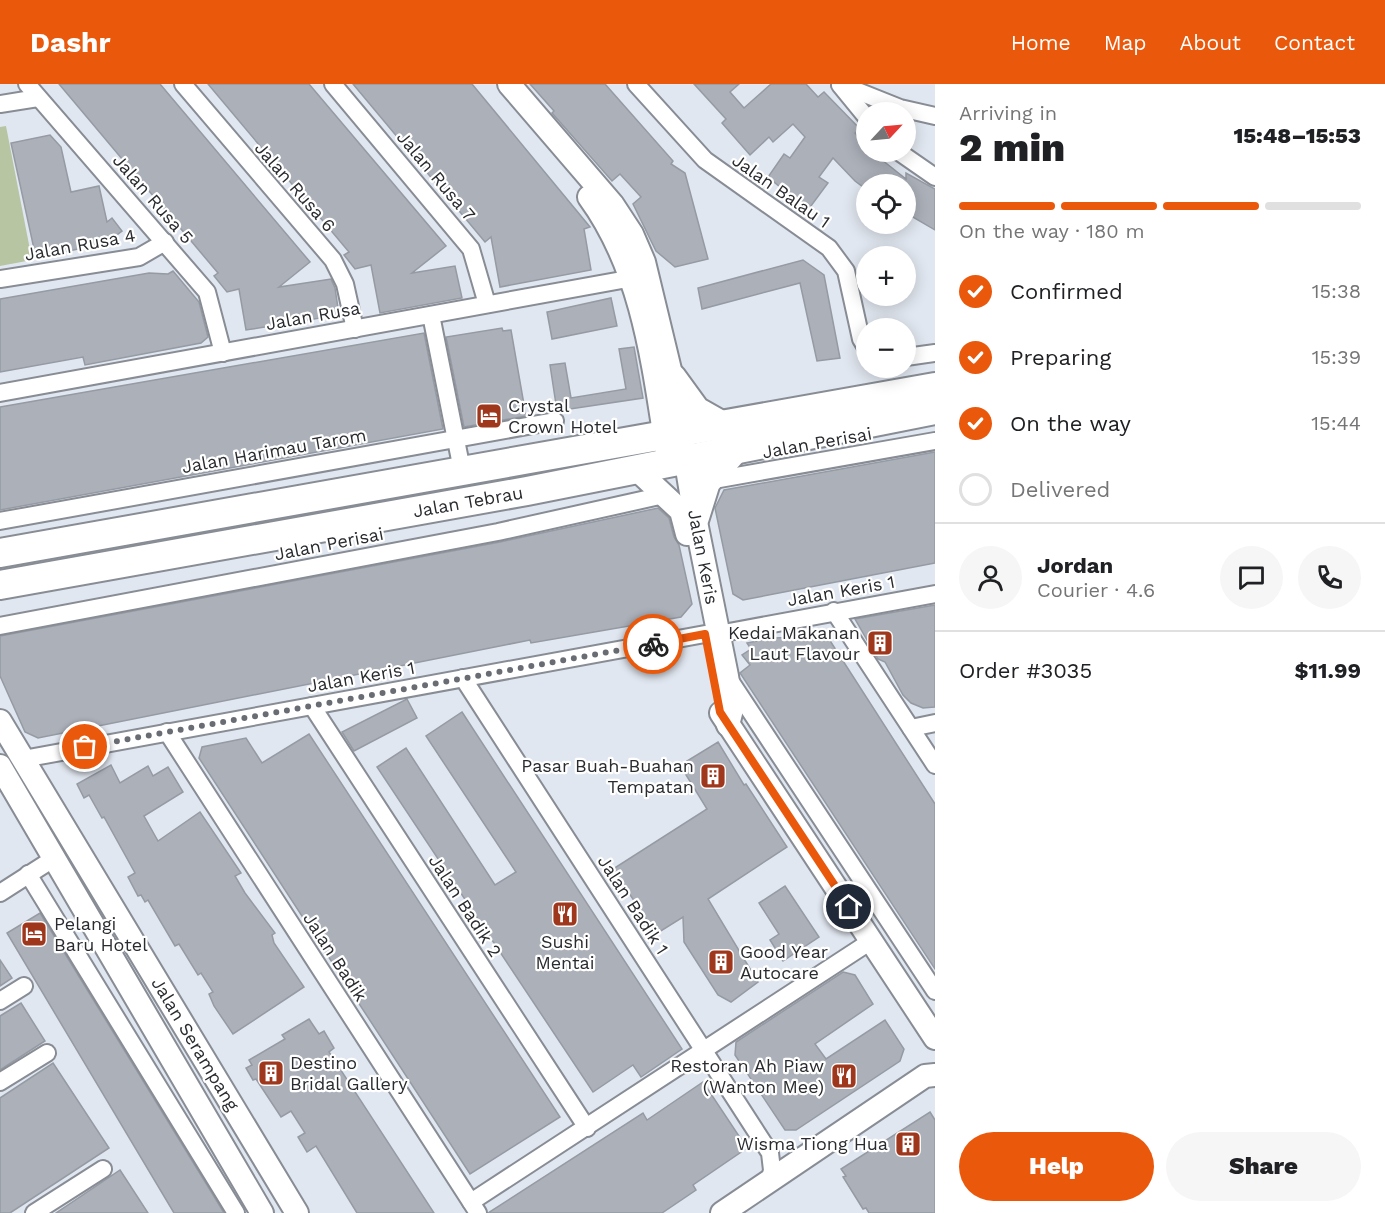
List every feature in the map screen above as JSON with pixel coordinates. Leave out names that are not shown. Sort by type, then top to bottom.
[{"type":"highway","points":[[672,378],[696,411],[719,424]]},
{"type":"highway","name":"Jalan Tebrau","points":[[0,553],[935,387]]},
{"type":"highway","name":"Jalan Tebrau","points":[[0,585],[515,494],[935,410]]},
{"type":"highway","points":[[695,517],[706,482],[735,449]]},
{"type":"highway","points":[[0,561],[94,538]]},
{"type":"street","name":"Jalan Rusa 5","points":[[27,84],[207,292],[223,353]]},
{"type":"street","name":"Jalan Rusa 6","points":[[183,84],[333,260],[345,284],[355,328]]},
{"type":"street","name":"Jalan Rusa 7","points":[[333,84],[471,249],[487,304]]},
{"type":"street","points":[[494,84],[594,203],[606,221],[633,278],[672,433]]},
{"type":"street","points":[[509,84],[614,205],[632,234],[652,288],[672,378],[672,433]]},
{"type":"street","name":"Jalan Balau 1","points":[[636,84],[705,160],[829,248],[846,271],[856,318]]},
{"type":"street","points":[[840,84],[900,108],[935,116]]},
{"type":"street","points":[[840,84],[856,104]]},
{"type":"street","points":[[0,104],[38,98]]},
{"type":"street","points":[[913,162],[935,177]]},
{"type":"street","name":"Jalan Rusa 4","points":[[0,279],[140,257],[165,242]]},
{"type":"street","name":"Jalan Rusa","points":[[0,393],[633,278]]},
{"type":"street","points":[[431,315],[462,470]]},
{"type":"street","points":[[916,356],[935,353]]},
{"type":"street","name":"Jalan Harimau Tarom","points":[[0,521],[555,421]]},
{"type":"street","name":"Jalan Keris","points":[[672,433],[677,461],[695,517],[712,634],[720,712],[934,1036]]},
{"type":"street","name":"Jalan Perisai","points":[[706,482],[935,441]]},
{"type":"street","points":[[302,466],[325,495]]},
{"type":"street","name":"Jalan Keris","points":[[636,469],[676,503],[684,518],[712,634],[727,676],[732,709],[728,725]]},
{"type":"street","name":"Jalan Perisai","points":[[0,626],[498,532],[664,495]]},
{"type":"street","name":"Jalan Keris 1","points":[[23,759],[935,594]]},
{"type":"street","points":[[834,611],[935,765]]},
{"type":"street","points":[[727,676],[935,991]]},
{"type":"street","name":"Jalan Badik 1","points":[[464,678],[770,1153]]},
{"type":"street","name":"Jalan Badik 2","points":[[312,706],[587,1128]]},
{"type":"street","name":"Jalan Serampang","points":[[0,721],[297,1213]]},
{"type":"street","points":[[911,728],[935,723]]},
{"type":"street","name":"Jalan Badik","points":[[167,732],[475,1208],[587,1128],[871,941]]},
{"type":"street","name":"Jalan Serampang","points":[[0,766],[52,859],[262,1213]]},
{"type":"street","points":[[0,893],[52,859]]},
{"type":"street","points":[[28,874],[236,1213]]},
{"type":"street","points":[[0,1001],[24,986]]},
{"type":"street","points":[[722,1213],[930,1075],[934,1036]]},
{"type":"street","points":[[0,1083],[47,1053]]},
{"type":"street","points":[[769,1183],[772,1170],[770,1153],[789,1160],[802,1160]]},
{"type":"street","points":[[34,1213],[103,1169]]},
{"type":"green space","points":[[6,126],[32,260],[0,266],[0,127]]},
{"type":"building","points":[[59,84],[160,84],[310,262],[279,287],[331,279],[335,288],[339,315],[246,330],[239,289],[227,292],[214,276],[218,273]]},
{"type":"building","points":[[208,84],[309,84],[446,246],[412,273],[455,266],[462,298],[380,313],[371,265],[355,269],[344,255],[349,252]]},
{"type":"building","points":[[353,84],[472,84],[590,227],[584,229],[591,270],[500,287],[491,237],[485,242]]},
{"type":"building","points":[[530,84],[605,84],[673,161],[671,164],[685,173],[708,259],[675,267],[656,251],[633,204],[641,197],[620,174],[612,181],[552,113],[554,111]]},
{"type":"building","points":[[694,84],[739,84],[730,92],[744,108],[771,84],[806,84],[818,97],[824,92],[856,125],[856,162],[885,162],[900,174],[856,174],[856,182],[833,158],[819,177],[828,183],[808,210],[768,177],[784,154],[790,158],[805,137],[793,124],[773,142],[769,137],[750,155],[722,123],[726,119]]},
{"type":"building","points":[[50,135],[61,147],[71,192],[99,186],[107,222],[112,218],[122,231],[106,243],[36,258],[11,143]]},
{"type":"building","points":[[916,179],[935,189],[935,230],[916,219]]},
{"type":"building","points":[[803,260],[824,275],[840,358],[817,361],[800,283],[702,309],[698,288]]},
{"type":"building","points":[[173,271],[199,302],[208,337],[201,343],[85,365],[83,357],[0,372],[0,299],[149,273],[168,274]]},
{"type":"building","points":[[611,298],[617,326],[552,339],[547,312]]},
{"type":"building","points":[[502,328],[503,331],[511,330],[526,416],[464,427],[446,337]]},
{"type":"building","points":[[424,333],[443,429],[0,510],[0,407]]},
{"type":"building","points":[[634,347],[643,398],[557,411],[550,365],[565,363],[571,398],[626,389],[619,349]]},
{"type":"building","points":[[935,452],[935,563],[743,600],[733,594],[715,508],[724,490]]},
{"type":"building","points":[[658,508],[669,518],[674,537],[679,545],[692,604],[681,617],[531,643],[530,640],[38,738],[25,732],[0,676],[0,636],[500,542]]},
{"type":"building","points":[[935,605],[935,707],[923,708],[911,703],[903,695],[885,662],[878,659],[855,619]]},
{"type":"building","points":[[827,636],[935,804],[935,969],[740,673],[750,665],[742,655],[751,649],[747,643],[774,638]]},
{"type":"building","points":[[407,699],[417,718],[354,751],[342,732]]},
{"type":"building","points":[[462,712],[682,1049],[641,1077],[633,1065],[593,1092],[377,767],[406,748],[495,885],[516,872],[426,736]]},
{"type":"building","points":[[309,734],[560,1117],[470,1174],[199,758],[202,747],[246,738],[262,763]]},
{"type":"building","points":[[718,742],[744,785],[746,784],[787,847],[708,899],[758,982],[731,1002],[718,995],[684,942],[683,917],[656,934],[613,869],[707,809],[683,770],[690,766],[687,761]]},
{"type":"building","points":[[111,765],[120,783],[148,766],[153,776],[168,767],[183,792],[144,816],[158,841],[200,812],[241,873],[235,876],[275,933],[272,935],[274,943],[304,987],[233,1034],[214,1006],[209,994],[213,992],[201,973],[198,975],[179,944],[175,946],[148,900],[145,902],[141,895],[138,896],[128,877],[135,873],[104,817],[102,818],[89,795],[84,798],[77,784]]},
{"type":"building","points":[[785,886],[819,937],[783,961],[770,940],[779,934],[759,903]]},
{"type":"building","points":[[40,913],[224,1213],[174,1213],[7,933]]},
{"type":"building","points":[[0,960],[12,978],[0,986]]},
{"type":"building","points":[[843,972],[855,975],[873,1004],[815,1044],[826,1059],[885,1020],[904,1049],[900,1061],[796,1130],[785,1130],[735,1055],[736,1042]]},
{"type":"building","points":[[21,1003],[45,1041],[0,1070],[0,1016]]},
{"type":"building","points":[[309,1019],[319,1034],[324,1031],[334,1048],[329,1052],[434,1213],[357,1213],[316,1146],[307,1152],[298,1137],[305,1133],[291,1111],[281,1117],[256,1079],[253,1080],[246,1068],[252,1065],[249,1060],[285,1039],[282,1035]]},
{"type":"building","points":[[53,1063],[109,1148],[10,1213],[0,1213],[0,1098]]},
{"type":"building","points":[[703,1082],[747,1148],[693,1185],[696,1190],[662,1213],[488,1213],[643,1113],[647,1120]]},
{"type":"building","name":"Wisma Tiong Hua","points":[[930,1112],[935,1120],[935,1213],[869,1213],[866,1208],[863,1209],[843,1177],[846,1176],[841,1169]]},
{"type":"building","points":[[120,1170],[148,1213],[56,1213]]},
{"type":"way so far","points":[[85,747],[653,644]]},
{"type":"place","name":"Crystal Crown Hotel","points":[[489,416]]},
{"type":"place","name":"Kedai Makanan Laut Flavour","points":[[880,643]]},
{"type":"place","name":"Pasar Buah-Buahan Tempatan","points":[[713,776]]},
{"type":"place","name":"Sushi Mentai","points":[[565,914]]},
{"type":"place","name":"Pelangi Baru Hotel","points":[[34,934]]},
{"type":"place","name":"Good Year Autocare","points":[[721,962]]},
{"type":"place","name":"Destino Bridal Gallery","points":[[271,1073]]},
{"type":"place","name":"Restoran Ah Piaw (Wanton Mee)","points":[[844,1076]]},
{"type":"place","name":"Wisma Tiong Hua","points":[[908,1144]]},
{"type":"route","points":[[653,644],[705,634],[720,712],[849,907]]}]
